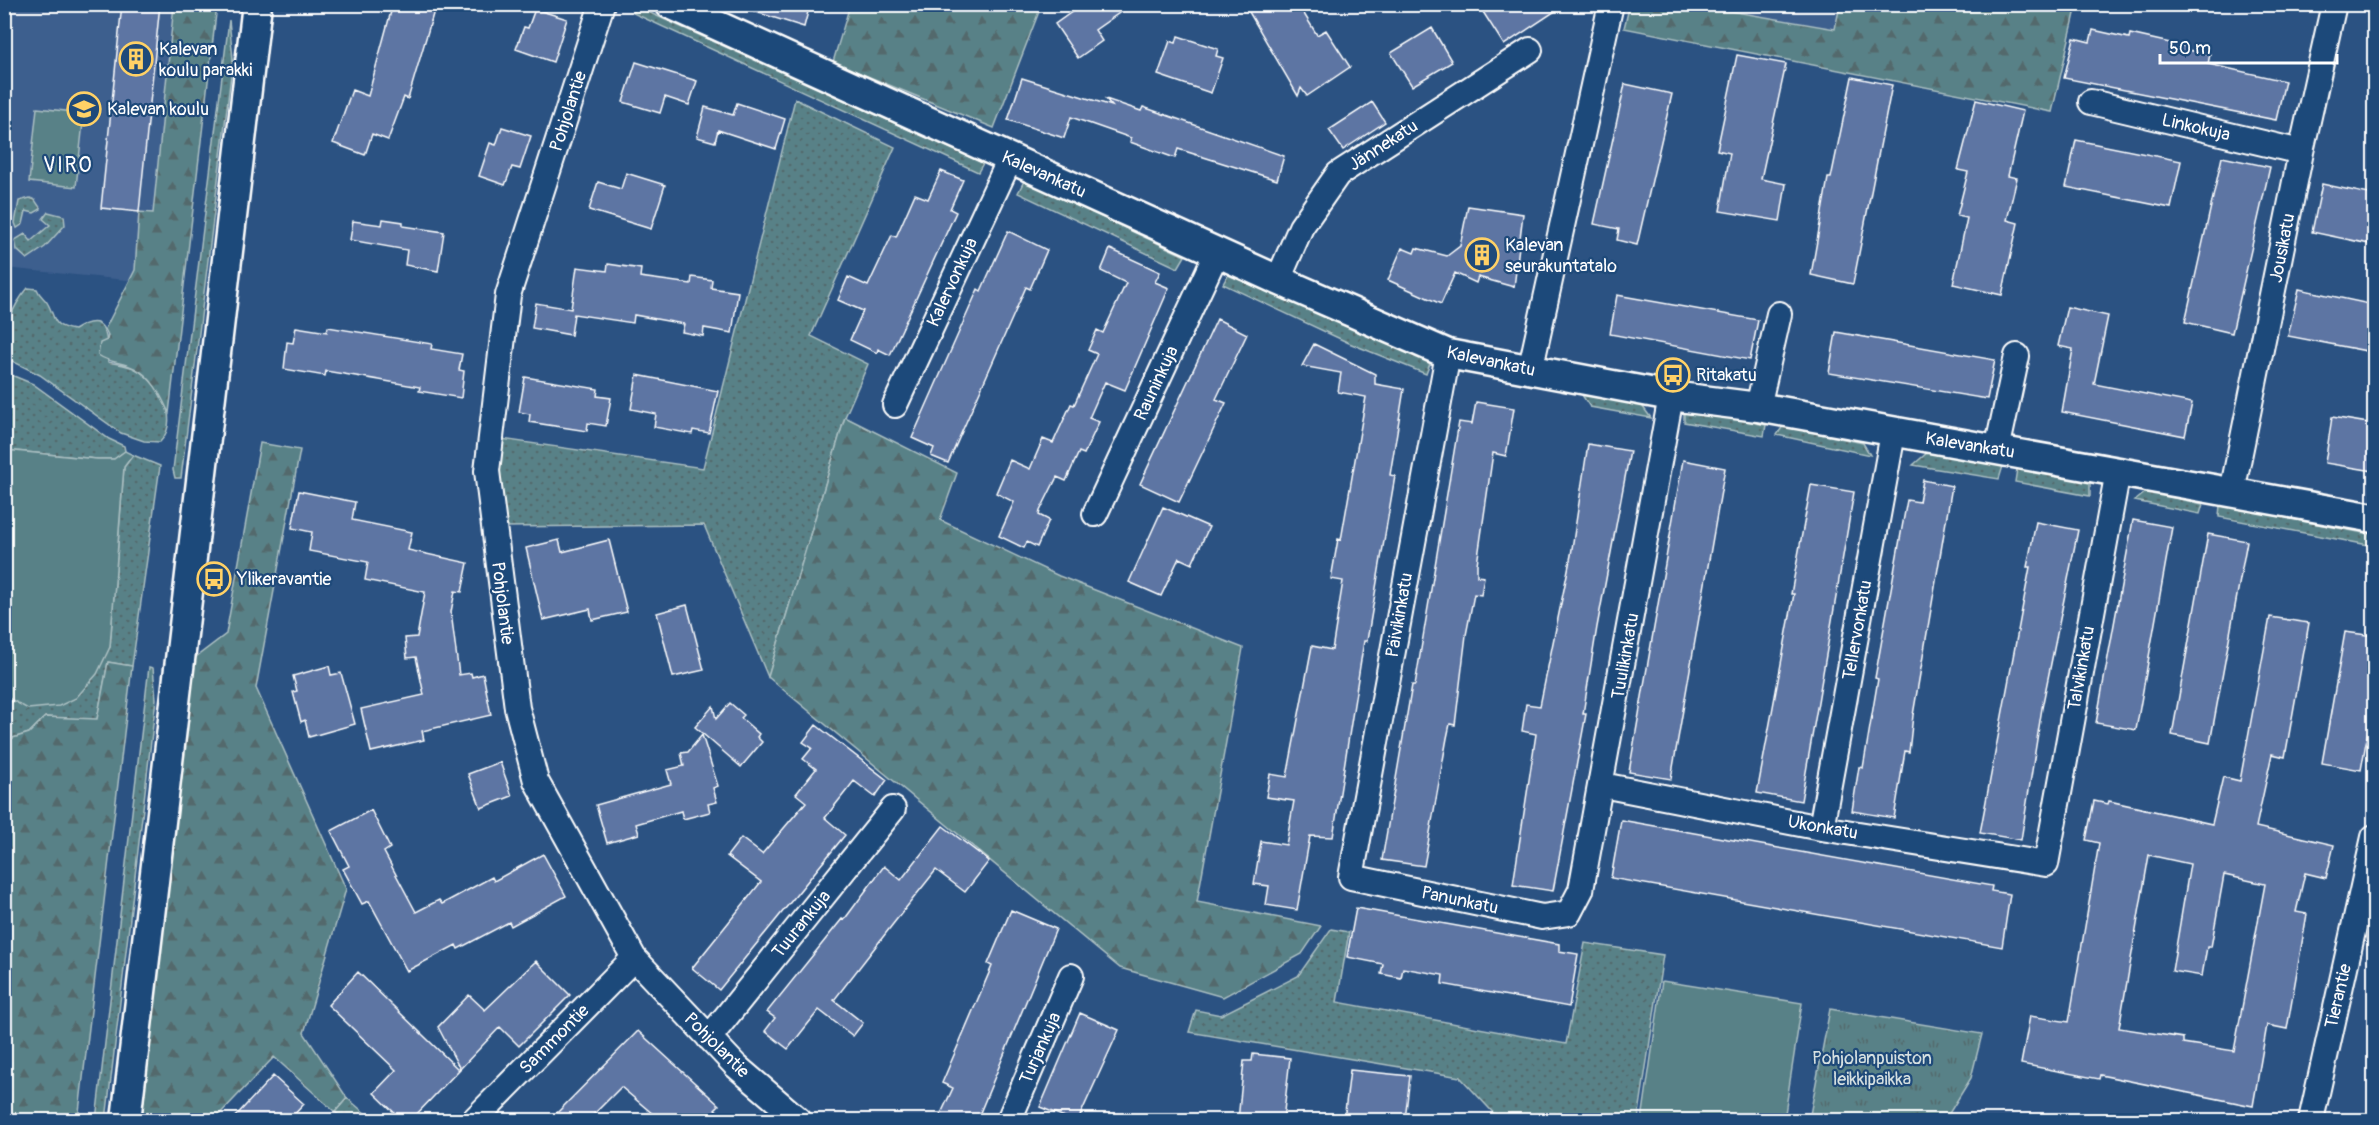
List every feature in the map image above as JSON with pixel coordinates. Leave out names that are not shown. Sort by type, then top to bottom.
[{"type":"street","points":[[126,1120],[257,4]]},
{"type":"street","name":"Pohjolantie","points":[[602,4],[508,295],[487,471],[517,708],[536,781],[634,958],[736,1066],[799,1120]]},
{"type":"street","name":"Kalevankatu","points":[[670,4],[1278,280],[1448,354],[1671,396],[1758,407],[2374,518]]},
{"type":"street","points":[[1530,371],[1611,4]]},
{"type":"street","name":"Jousikatu","points":[[2232,492],[2301,152],[2334,4]]},
{"type":"street","name":"Jännekatu","points":[[1278,280],[1301,227],[1338,174],[1530,50]]},
{"type":"street","name":"Linkokuja","points":[[2091,102],[2301,152]]},
{"type":"street","name":"Kalervonkuja","points":[[895,405],[1010,159]]},
{"type":"street","name":"Rauninkuja","points":[[1095,514],[1217,252]]},
{"type":"street","points":[[1758,407],[1779,314]]},
{"type":"street","name":"Päivikinkatu","points":[[1351,877],[1448,354]]},
{"type":"street","points":[[1997,450],[2017,356]]},
{"type":"street","name":"Tuulikinkatu","points":[[1569,913],[1581,890],[1602,785],[1671,396]]},
{"type":"street","name":"Tellervonkatu","points":[[1821,828],[1893,433]]},
{"type":"street","name":"Talvikinkatu","points":[[2046,864],[2118,471]]},
{"type":"street","name":"Ukonkatu","points":[[1602,785],[1821,828],[2046,864]]},
{"type":"street","name":"Tuurankuja","points":[[709,1038],[893,809]]},
{"type":"street","name":"Tierantie","points":[[2311,1120],[2374,837]]},
{"type":"street","name":"Panunkatu","points":[[1351,877],[1542,917],[1569,913]]},
{"type":"street","name":"Sammontie","points":[[474,1120],[634,958]]},
{"type":"street","name":"Turjankuja","points":[[1008,1120],[1071,976]]},
{"type":"shaded area","name":"Kalevan koulu","points":[[4,5],[174,5],[147,282],[5,268]]},
{"type":"shaded area","points":[[1695,5],[1840,5],[1836,29]]},
{"type":"green space","points":[[850,4],[1047,5],[1040,9],[994,128],[833,62]]},
{"type":"green space","points":[[1630,4],[1695,5],[1835,29],[1840,5],[2077,5],[2052,112],[1624,28]]},
{"type":"green space","points":[[174,5],[217,5],[169,413],[156,388],[146,376],[134,368],[98,355],[100,343],[107,340],[108,335],[105,329],[135,270],[139,212],[153,213]]},
{"type":"green space","points":[[637,7],[983,163],[978,172],[633,13]]},
{"type":"green space","points":[[229,20],[233,59],[181,478],[175,478],[173,470]]},
{"type":"green space","points":[[795,99],[895,147],[811,336],[868,364],[845,417],[768,677],[704,525],[501,527],[499,480],[502,439],[703,468]]},
{"type":"green space","points":[[37,108],[84,113],[76,187],[29,182]]},
{"type":"green space","points":[[1024,181],[1185,256],[1178,268],[1018,193]]},
{"type":"green space","points":[[30,198],[35,200],[41,209],[34,213],[26,211],[23,224],[17,228],[15,223],[19,201]]},
{"type":"green space","points":[[48,212],[64,216],[65,225],[45,247],[27,259],[17,250],[15,240],[25,234],[31,241],[50,225],[43,219]]},
{"type":"green space","points":[[1228,275],[1431,361],[1426,374],[1349,343],[1223,284]]},
{"type":"green space","points":[[28,288],[37,289],[48,304],[55,321],[61,326],[74,330],[85,324],[94,322],[99,324],[106,336],[108,362],[136,369],[152,383],[168,412],[166,433],[160,442],[144,441],[121,433],[40,375],[10,360],[5,353],[8,326],[17,303]]},
{"type":"green space","points":[[4,372],[33,384],[109,439],[124,446],[125,451],[114,459],[97,459],[5,450]]},
{"type":"green space","points":[[1582,395],[1640,403],[1651,418],[1590,407]]},
{"type":"green space","points":[[1684,409],[1766,425],[1764,436],[1684,422]]},
{"type":"green space","points":[[845,417],[957,473],[940,520],[1059,576],[1243,648],[1197,902],[1321,926],[1302,954],[1223,997],[1120,968],[768,677]]},
{"type":"green space","points":[[1783,426],[1863,443],[1870,455],[1777,435]]},
{"type":"green space","points":[[260,443],[300,450],[256,688],[346,889],[304,1033],[347,1098],[335,1112],[274,1057],[214,1120],[142,1120],[188,663],[226,634]]},
{"type":"green space","points":[[5,450],[97,459],[114,459],[125,451],[133,455],[124,467],[110,647],[97,674],[76,698],[59,706],[28,709],[5,696]]},
{"type":"green space","points":[[1927,453],[2003,466],[1999,479],[1913,465]]},
{"type":"green space","points":[[133,455],[160,466],[132,666],[108,662],[97,720],[45,717],[29,733],[10,739],[5,734],[5,696],[12,702],[110,647],[124,467]]},
{"type":"green space","points":[[2017,469],[2090,482],[2090,496],[2015,482]]},
{"type":"green space","points":[[2146,492],[2203,504],[2200,514],[2135,501]]},
{"type":"green space","points":[[2220,505],[2374,535],[2374,546],[2219,517]]},
{"type":"green space","points":[[108,662],[132,666],[78,1120],[5,1120],[5,734],[10,739],[29,733],[45,717],[97,719]]},
{"type":"green space","points":[[149,667],[153,668],[156,699],[106,1120],[96,1120]]},
{"type":"green space","points":[[1331,929],[1349,932],[1337,1002],[1566,1044],[1585,943],[1663,955],[1638,1120],[1500,1120],[1460,1077],[1189,1032],[1196,1010],[1221,1015],[1298,976]]},
{"type":"green space","points":[[1662,981],[1802,1003],[1784,1120],[1642,1120]]},
{"type":"green space","name":"Pohjolanpuiston leikkipaikka","points":[[1830,1009],[1982,1034],[1971,1078],[1945,1120],[1809,1120]]},
{"type":"green space","points":[[347,1098],[373,1120],[344,1120],[335,1112]]},
{"type":"building","name":"Kalevan koulu parakki","points":[[122,4],[160,4],[139,212],[101,208]]},
{"type":"building","points":[[393,4],[436,4],[408,99],[404,97],[388,140],[372,134],[365,155],[333,143],[352,90],[368,96]]},
{"type":"building","points":[[746,4],[810,4],[804,27],[746,9]]},
{"type":"building","points":[[1083,4],[1132,4],[1095,30],[1102,41],[1078,58],[1055,24]]},
{"type":"building","points":[[1260,4],[1298,4],[1317,35],[1326,30],[1350,67],[1307,96],[1301,88],[1298,96],[1249,12]]},
{"type":"building","points":[[1478,4],[1566,4],[1504,45]]},
{"type":"building","points":[[535,9],[567,19],[553,62],[516,49],[524,27],[528,28]]},
{"type":"building","points":[[1432,28],[1452,62],[1412,86],[1391,53]]},
{"type":"building","points":[[2093,30],[2129,38],[2130,34],[2188,47],[2188,50],[2210,54],[2208,64],[2285,81],[2276,120],[2064,78],[2074,38],[2090,42]]},
{"type":"building","points":[[1178,36],[1218,49],[1216,56],[1223,58],[1211,93],[1158,75],[1170,41],[1176,43]]},
{"type":"building","points":[[1737,55],[1786,64],[1761,179],[1786,184],[1780,221],[1720,211],[1730,153],[1717,150]]},
{"type":"building","points":[[636,62],[697,81],[689,105],[665,97],[660,113],[623,102]]},
{"type":"building","points":[[1852,77],[1892,85],[1853,284],[1811,275],[1828,178],[1831,178]]},
{"type":"building","points":[[1022,78],[1112,106],[1106,99],[1141,111],[1143,107],[1284,156],[1277,180],[1178,149],[1175,158],[1130,142],[1131,138],[1071,117],[1064,138],[1008,120]]},
{"type":"building","points":[[1625,84],[1672,94],[1637,245],[1617,240],[1619,229],[1594,224]]},
{"type":"building","points":[[1976,100],[2023,111],[2008,176],[2017,178],[2007,220],[2018,223],[2002,295],[1953,284],[1967,218],[1957,216],[1968,172],[1958,170]]},
{"type":"building","points":[[1372,102],[1385,122],[1343,150],[1329,130]]},
{"type":"building","points":[[737,103],[785,119],[776,149],[718,130],[715,142],[697,137],[705,107],[733,115]]},
{"type":"building","points":[[502,127],[531,136],[520,169],[512,167],[505,185],[479,176],[490,143],[496,145]]},
{"type":"building","points":[[2076,140],[2181,161],[2171,208],[2066,187]]},
{"type":"building","points":[[2222,157],[2270,167],[2232,333],[2185,322]]},
{"type":"building","points":[[941,171],[963,180],[950,209],[956,212],[890,355],[878,349],[877,353],[850,340],[863,311],[838,300],[848,277],[868,286],[892,235],[896,237],[915,194],[928,199]]},
{"type":"building","points":[[626,173],[665,185],[651,229],[589,210],[598,182],[621,189]]},
{"type":"building","points":[[2322,184],[2374,195],[2374,245],[2312,232]]},
{"type":"building","name":"Kalevan seurakuntatalo","points":[[1468,206],[1523,214],[1514,287],[1478,277],[1476,283],[1455,273],[1441,304],[1388,280],[1402,248],[1414,253],[1416,248],[1447,256],[1460,246]]},
{"type":"building","points":[[383,219],[403,222],[403,226],[444,232],[438,271],[405,265],[407,250],[350,240],[353,221],[382,225]]},
{"type":"building","points":[[1008,231],[1047,250],[1030,289],[1026,287],[948,463],[931,456],[934,448],[912,438],[978,289],[981,291]]},
{"type":"building","points":[[1110,249],[1160,272],[1155,282],[1169,288],[1125,390],[1105,382],[1089,418],[1099,422],[1084,454],[1079,452],[1066,481],[1057,477],[1040,511],[1039,515],[1049,520],[1037,547],[1027,542],[1024,548],[999,536],[1014,502],[996,493],[1010,460],[1030,469],[1043,439],[1053,443],[1071,404],[1074,405],[1097,354],[1088,350],[1097,330],[1103,333],[1126,283],[1101,271]]},
{"type":"building","points":[[608,264],[641,269],[640,277],[691,284],[692,277],[712,280],[711,288],[738,292],[732,333],[704,328],[703,336],[682,332],[684,324],[634,315],[633,323],[574,314],[571,335],[532,328],[536,303],[571,309],[577,267],[607,271]]},
{"type":"building","points":[[2299,289],[2374,305],[2367,351],[2288,336]]},
{"type":"building","points":[[1617,295],[1758,320],[1750,360],[1610,334]]},
{"type":"building","points":[[2067,307],[2108,316],[2094,384],[2192,403],[2185,436],[2062,412],[2073,349],[2058,346]]},
{"type":"building","points":[[1217,319],[1247,334],[1216,399],[1226,403],[1179,502],[1140,484]]},
{"type":"building","points":[[296,327],[327,332],[328,327],[432,344],[431,349],[462,354],[459,370],[464,371],[461,398],[419,391],[420,387],[326,371],[325,376],[284,369],[287,342],[293,343]]},
{"type":"building","points":[[1836,332],[1995,360],[1987,399],[1829,373]]},
{"type":"building","points":[[1314,344],[1375,374],[1375,384],[1404,389],[1390,475],[1395,476],[1367,641],[1364,641],[1333,837],[1310,836],[1297,910],[1266,905],[1269,886],[1254,884],[1261,841],[1286,845],[1294,801],[1266,797],[1270,774],[1287,777],[1312,646],[1332,650],[1343,581],[1331,579],[1338,539],[1341,540],[1366,397],[1338,392],[1341,373],[1302,366]]},
{"type":"building","points":[[637,375],[718,391],[709,433],[693,430],[692,434],[654,427],[656,414],[631,409]]},
{"type":"building","points":[[525,377],[598,389],[597,396],[611,398],[606,426],[588,423],[587,431],[529,422],[530,414],[519,412]]},
{"type":"building","points":[[1476,402],[1514,408],[1506,456],[1493,453],[1477,564],[1477,576],[1484,577],[1481,595],[1474,594],[1466,635],[1455,725],[1450,724],[1424,866],[1382,860],[1412,685],[1415,685],[1459,422],[1472,424]]},
{"type":"building","points":[[2332,417],[2374,424],[2374,471],[2325,463]]},
{"type":"building","points":[[1588,444],[1630,451],[1597,627],[1583,714],[1586,714],[1553,891],[1513,885],[1536,734],[1522,731],[1526,704],[1540,706],[1571,555]]},
{"type":"building","points":[[1683,460],[1725,468],[1671,779],[1629,772]]},
{"type":"building","points":[[1923,480],[1952,486],[1913,715],[1909,752],[1905,751],[1894,818],[1852,811],[1859,767],[1863,768],[1878,679],[1875,678],[1907,500],[1919,502]]},
{"type":"building","points":[[1811,485],[1854,492],[1801,801],[1757,793],[1794,594],[1791,594]]},
{"type":"building","points":[[299,491],[355,502],[352,520],[412,532],[408,550],[468,563],[462,592],[455,591],[451,612],[459,675],[471,673],[472,677],[483,674],[491,715],[422,731],[424,740],[371,752],[361,709],[424,695],[416,657],[407,658],[405,638],[417,637],[425,592],[365,580],[368,562],[309,551],[312,532],[292,528]]},
{"type":"building","points":[[1163,507],[1209,527],[1192,564],[1179,558],[1161,596],[1129,582]]},
{"type":"building","points":[[2133,520],[2172,527],[2136,730],[2096,723]]},
{"type":"building","points":[[2036,522],[2078,530],[2042,708],[2021,840],[1980,833],[2030,567],[2027,567]]},
{"type":"building","points":[[2208,534],[2247,541],[2210,743],[2172,735]]},
{"type":"building","points":[[559,540],[562,552],[609,540],[627,612],[592,620],[590,609],[543,620],[526,548]]},
{"type":"building","points":[[687,605],[704,670],[673,677],[657,613]]},
{"type":"building","points":[[2270,617],[2309,623],[2285,757],[2272,754],[2256,827],[2334,845],[2326,878],[2305,873],[2296,912],[2307,914],[2287,1029],[2267,1025],[2253,1106],[2100,1075],[2099,1079],[2021,1064],[2030,1016],[2069,1022],[2099,843],[2086,840],[2094,801],[2108,804],[2109,801],[2212,824],[2223,777],[2240,781]],"holes":[[[2149,855],[2190,864],[2172,971],[2202,976],[2207,947],[2211,947],[2224,875],[2265,884],[2234,1051],[2183,1043],[2183,1038],[2119,1028]]]},
{"type":"building","points":[[2345,632],[2374,636],[2374,699],[2361,770],[2322,763]]},
{"type":"building","points":[[329,666],[331,675],[341,673],[355,724],[309,737],[305,720],[301,722],[293,692],[297,691],[293,676]]},
{"type":"building","points":[[730,703],[744,715],[741,718],[759,734],[757,737],[762,742],[741,767],[695,727],[713,706],[716,719]]},
{"type":"building","points":[[816,725],[887,780],[875,797],[854,781],[825,818],[845,835],[719,990],[692,968],[761,882],[727,856],[741,838],[762,854],[806,802],[796,794],[816,769],[803,759],[812,748],[803,742]]},
{"type":"building","points":[[702,735],[718,786],[713,788],[717,802],[708,804],[710,812],[683,819],[681,811],[636,824],[639,834],[607,843],[596,805],[671,784],[667,770],[684,766],[681,753],[688,752]]},
{"type":"building","points":[[500,762],[512,796],[481,808],[468,774]]},
{"type":"building","points":[[371,810],[390,848],[384,852],[416,912],[439,900],[442,904],[492,877],[494,881],[543,854],[566,896],[511,926],[509,922],[458,949],[456,945],[407,971],[369,901],[362,904],[343,869],[349,866],[331,831]]},
{"type":"building","points":[[1621,820],[1992,886],[1991,891],[2010,894],[2002,947],[1611,878]]},
{"type":"building","points":[[943,826],[989,861],[965,892],[936,870],[893,924],[834,1000],[863,1023],[853,1036],[819,1010],[788,1049],[765,1031],[775,1018],[767,1012],[842,919],[844,920],[884,866],[901,880]]},
{"type":"building","points":[[1356,908],[1559,944],[1559,951],[1578,954],[1569,1007],[1442,984],[1443,975],[1403,968],[1401,978],[1381,974],[1383,964],[1347,957]]},
{"type":"building","points":[[1011,910],[1056,929],[977,1120],[938,1120],[953,1088],[942,1083],[992,966],[988,964]]},
{"type":"building","points":[[536,961],[570,995],[519,1046],[500,1027],[460,1069],[438,1027],[469,995],[485,1010]]},
{"type":"building","points":[[358,972],[459,1070],[411,1120],[402,1120],[374,1093],[396,1070],[328,1005]]},
{"type":"building","points":[[1080,1013],[1119,1030],[1078,1120],[1072,1120],[1040,1107]]},
{"type":"building","points":[[638,1031],[719,1105],[715,1109],[729,1120],[660,1120],[621,1087],[588,1120],[550,1120]]},
{"type":"building","points":[[1253,1054],[1290,1058],[1283,1120],[1238,1120],[1244,1061],[1252,1061]]},
{"type":"building","points":[[1350,1070],[1410,1076],[1405,1120],[1344,1120]]},
{"type":"building","points":[[273,1076],[304,1104],[289,1120],[232,1120]]},
{"type":"place","name":"Kalevan koulu parakki","points":[[136,59]]},
{"type":"place","name":"Kalevan koulu","points":[[84,109]]},
{"type":"place","name":"Kalevan seurakuntatalo","points":[[1482,255]]},
{"type":"place","name":"Ritakatu","points":[[1673,375]]},
{"type":"place","name":"Ylikeravantie","points":[[214,579]]},
{"type":"district","name":"VIRO","points":[[68,165]]}]
